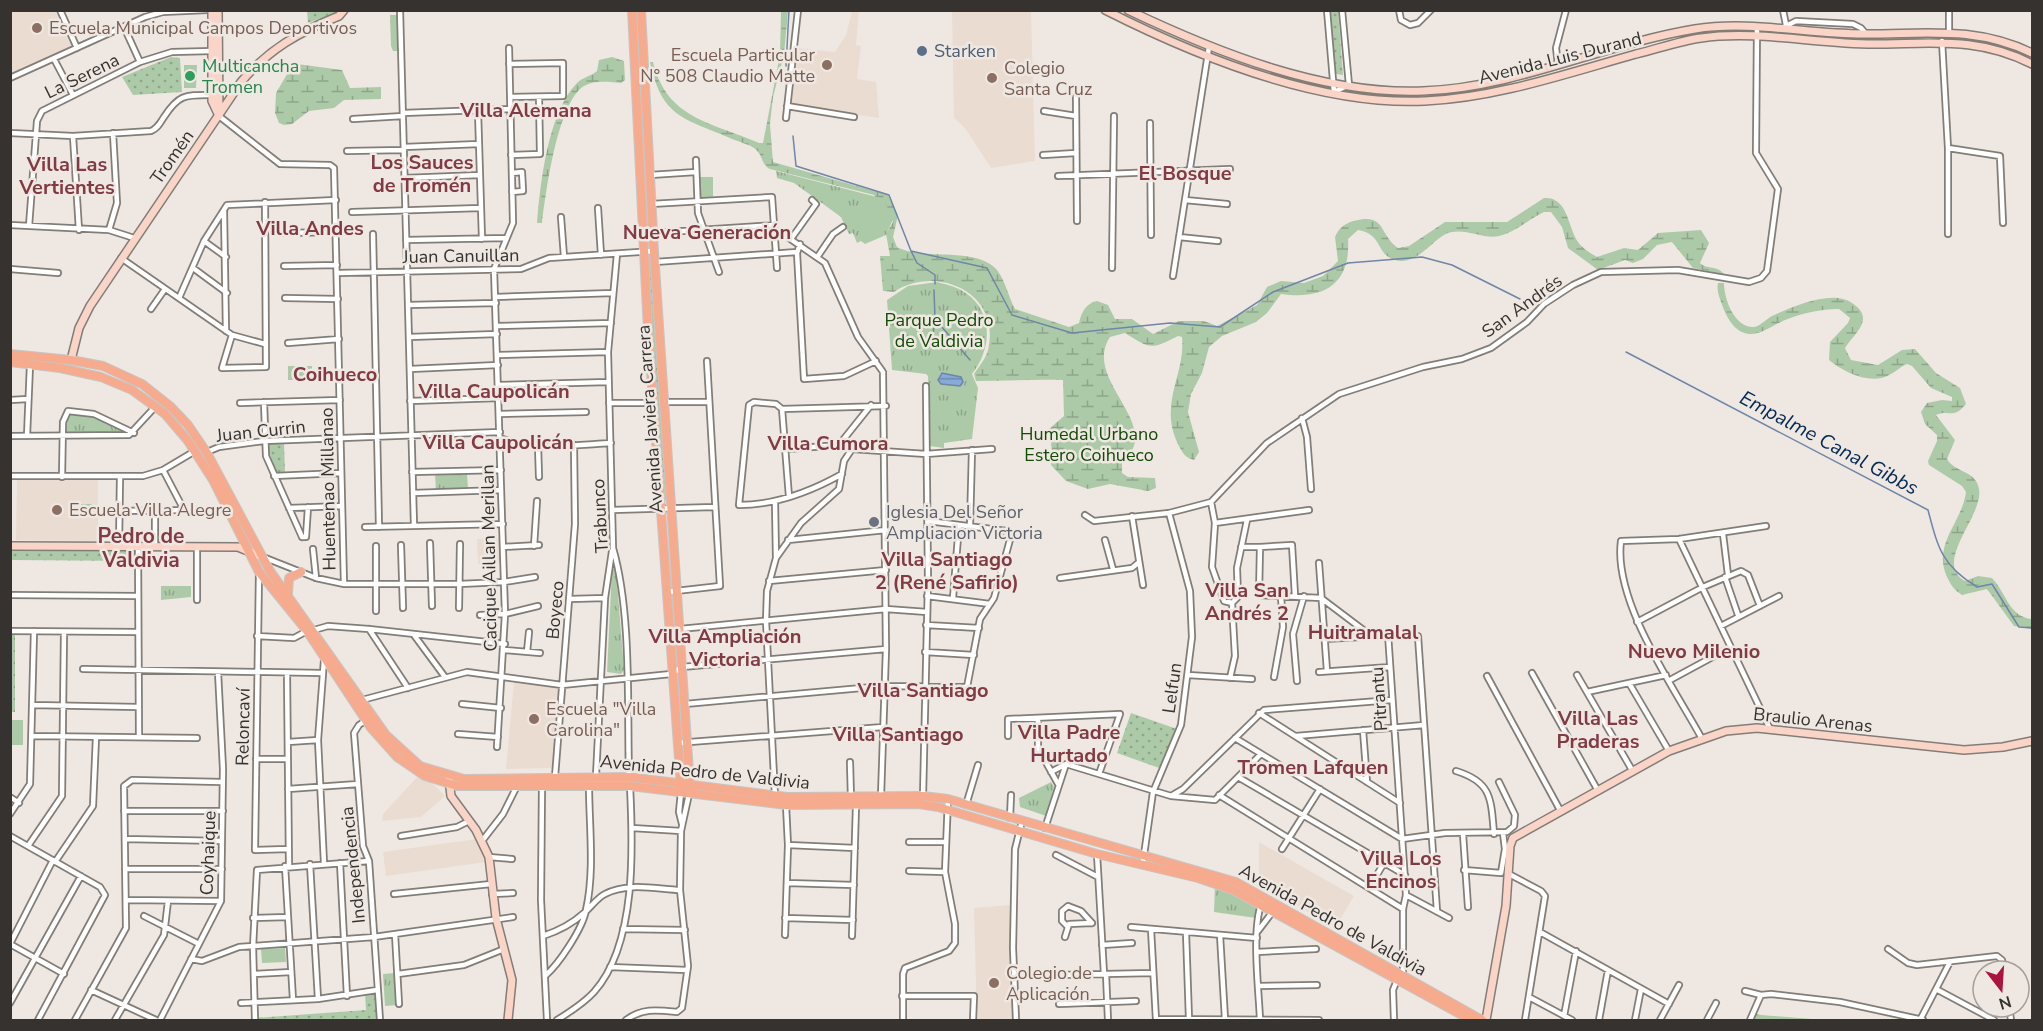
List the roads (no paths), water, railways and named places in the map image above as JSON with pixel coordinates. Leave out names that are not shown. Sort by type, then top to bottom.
[{"type":"main road","name":"Avenida Javiera Carrera","points":[[632,10],[644,252],[671,674],[684,790]]},
{"type":"main road","name":"Avenida Javiera Carrera","points":[[641,10],[651,204],[690,785]]},
{"type":"main road","name":"Avenida Pedro de Valdivia","points":[[10,354],[71,360],[113,370],[153,391],[180,415],[207,453],[260,556],[290,597],[324,658],[369,718],[386,735],[420,766],[450,781],[517,786],[630,786],[856,806],[880,800],[922,796],[948,799],[1144,859],[1219,875],[1471,1020]]},
{"type":"main road","points":[[71,360],[73,365],[88,373]]},
{"type":"main road","name":"Avenida Pedro de Valdivia","points":[[10,362],[88,373],[123,386],[156,406],[195,451],[225,503],[259,572],[310,631],[362,701],[369,718]]},
{"type":"main road","points":[[290,597],[287,581],[290,576],[301,572]]},
{"type":"main road","name":"Avenida Pedro de Valdivia","points":[[450,781],[629,777],[684,790]]},
{"type":"main road","name":"Avenida Pedro de Valdivia","points":[[684,790],[690,785],[775,796],[787,801],[851,798],[947,809],[1101,855],[1186,876],[1262,901]]},
{"type":"main road","points":[[1101,855],[1144,859],[1177,870],[1186,876]]},
{"type":"main road","name":"Avenida Pedro de Valdivia","points":[[1400,978],[1484,1020]]},
{"type":"street","points":[[142,10],[145,17]]},
{"type":"street","points":[[10,78],[145,17],[163,11],[207,10]]},
{"type":"street","points":[[212,10],[212,95],[213,105],[219,116]]},
{"type":"street","points":[[219,10],[219,116]]},
{"type":"street","points":[[400,10],[414,526]]},
{"type":"street","points":[[786,118],[798,10]]},
{"type":"street","name":"Avenida Luis Durand","points":[[1105,10],[1206,56],[1255,73],[1334,92],[1395,101],[1448,99],[1539,81],[1690,40],[1717,36],[1856,44],[1942,41],[1987,47],[2032,64]]},
{"type":"street","name":"Avenida Luis Durand","points":[[1128,10],[1209,47],[1258,63],[1333,82],[1390,91],[1436,91],[1558,65],[1688,30],[1716,27],[1784,27],[1866,34],[1949,32],[1989,38],[2032,53]]},
{"type":"street","points":[[1327,10],[1334,92],[1349,85],[1342,10]]},
{"type":"street","points":[[1399,10],[1401,20],[1410,25],[1418,23],[1431,10]]},
{"type":"street","points":[[1558,65],[1556,48],[1566,10]]},
{"type":"street","points":[[1783,10],[1783,37],[1789,40]]},
{"type":"street","points":[[1949,10],[1949,32]]},
{"type":"street","points":[[60,11],[77,48]]},
{"type":"street","name":"Tromén","points":[[71,360],[82,320],[134,238],[241,82],[268,54],[296,34],[344,11]]},
{"type":"street","points":[[124,27],[140,62]]},
{"type":"street","name":"San Andrés","points":[[1211,502],[1267,443],[1339,394],[1415,369],[1462,359],[1491,348],[1527,322],[1544,304],[1573,285],[1601,272],[1678,270],[1749,282],[1761,278],[1767,271],[1778,189],[1756,153],[1756,27]]},
{"type":"street","points":[[1856,44],[1866,34]]},
{"type":"street","points":[[1942,41],[1948,148],[1948,234]]},
{"type":"street","points":[[1173,276],[1209,47]]},
{"type":"street","name":"Cacique Aillan Merillan","points":[[497,747],[505,647],[505,614],[494,269],[513,223],[509,48]]},
{"type":"street","name":"La Serena","points":[[29,226],[37,121],[42,111],[140,62],[172,52],[212,51]]},
{"type":"street","points":[[54,59],[73,95]]},
{"type":"street","points":[[509,64],[563,63],[563,96],[510,97]]},
{"type":"street","points":[[10,133],[73,136],[154,130],[180,98],[212,95]]},
{"type":"street","points":[[1076,96],[1077,221]]},
{"type":"street","points":[[511,155],[540,154],[538,97]]},
{"type":"street","points":[[787,106],[854,117]]},
{"type":"street","points":[[353,119],[403,114],[510,109]]},
{"type":"street","points":[[478,111],[482,239]]},
{"type":"street","points":[[1044,111],[1076,116]]},
{"type":"street","name":"Huentenao Millanao","points":[[219,116],[280,164],[332,165],[337,232],[344,584]]},
{"type":"street","points":[[1112,268],[1114,116]]},
{"type":"street","points":[[1150,123],[1151,235]]},
{"type":"street","points":[[109,230],[117,200],[113,133]]},
{"type":"street","points":[[73,136],[79,230]]},
{"type":"street","points":[[347,151],[479,144]]},
{"type":"street","points":[[1948,148],[2000,156],[2003,223]]},
{"type":"street","points":[[1043,155],[1076,153]]},
{"type":"street","points":[[696,159],[696,201],[719,272]]},
{"type":"street","points":[[1058,176],[1230,170]]},
{"type":"street","points":[[512,173],[522,172],[523,191],[512,192]]},
{"type":"street","points":[[650,175],[696,172]]},
{"type":"street","points":[[405,178],[480,175]]},
{"type":"street","points":[[651,204],[772,197],[777,268]]},
{"type":"street","points":[[179,298],[204,242],[224,210],[231,204],[336,200]]},
{"type":"street","points":[[791,239],[816,204],[812,200]]},
{"type":"street","points":[[1185,200],[1227,204]]},
{"type":"street","points":[[232,335],[222,368],[266,367],[264,202]]},
{"type":"street","points":[[352,212],[481,208]]},
{"type":"street","points":[[598,208],[601,255]]},
{"type":"street","points":[[224,210],[226,331]]},
{"type":"street","points":[[561,217],[564,257]]},
{"type":"street","points":[[10,225],[109,230],[134,238]]},
{"type":"street","points":[[653,233],[774,225]]},
{"type":"street","points":[[818,256],[833,234],[843,227]]},
{"type":"street","points":[[283,234],[337,232]]},
{"type":"street","points":[[373,234],[379,527]]},
{"type":"street","points":[[775,234],[784,235],[818,256],[829,270],[858,337],[884,372],[886,649],[880,800]]},
{"type":"street","points":[[1179,237],[1218,242]]},
{"type":"street","points":[[406,240],[506,238]]},
{"type":"street","points":[[204,242],[226,257]]},
{"type":"street","points":[[800,244],[797,252],[804,380],[844,376],[876,361]]},
{"type":"street","name":"Juan Canuillan","points":[[338,273],[526,269],[543,259],[654,251]]},
{"type":"street","points":[[655,262],[797,252]]},
{"type":"street","name":"Trabunco","points":[[617,254],[608,352],[608,382],[613,548],[619,570],[627,680],[629,777]]},
{"type":"street","points":[[121,258],[232,335],[266,344]]},
{"type":"street","points":[[284,266],[337,266]]},
{"type":"street","points":[[193,268],[227,293]]},
{"type":"street","points":[[10,269],[58,273]]},
{"type":"street","points":[[151,309],[165,289]]},
{"type":"street","points":[[408,304],[613,293]]},
{"type":"street","points":[[285,298],[338,299]]},
{"type":"street","points":[[496,326],[611,323]]},
{"type":"street","points":[[409,337],[496,334]]},
{"type":"street","points":[[288,343],[339,339]]},
{"type":"street","points":[[497,355],[608,352]]},
{"type":"street","points":[[666,592],[720,586],[707,361]]},
{"type":"street","points":[[27,436],[30,365]]},
{"type":"street","points":[[410,369],[498,366]]},
{"type":"street","points":[[498,385],[608,382]]},
{"type":"street","points":[[922,796],[928,521],[926,386]]},
{"type":"street","points":[[10,400],[28,399]]},
{"type":"street","points":[[410,401],[499,399]]},
{"type":"street","points":[[240,403],[340,400]]},
{"type":"street","points":[[264,402],[266,456],[302,537],[306,537],[308,507]]},
{"type":"street","points":[[664,402],[708,402]]},
{"type":"street","points":[[789,497],[787,449],[782,410],[776,404],[754,402],[748,406],[747,447],[739,505],[775,502],[789,497],[822,485],[842,474]]},
{"type":"street","points":[[609,403],[653,403]]},
{"type":"street","points":[[787,449],[839,445],[871,405]]},
{"type":"street","points":[[10,436],[119,436],[134,433],[156,406]]},
{"type":"street","points":[[782,410],[886,406]]},
{"type":"street","points":[[62,477],[62,437],[65,414],[72,410],[94,414],[134,433]]},
{"type":"street","points":[[499,414],[586,412]]},
{"type":"street","points":[[1302,418],[1307,438],[1311,489]]},
{"type":"street","name":"Juan Currin","points":[[207,453],[219,447],[264,441],[411,435],[500,435],[514,443],[538,445],[611,443]]},
{"type":"street","points":[[538,445],[539,477]]},
{"type":"street","name":"Boyeco","points":[[555,777],[575,524],[574,445]]},
{"type":"street","points":[[775,796],[766,621],[769,581],[776,558],[801,523],[839,489],[844,461],[852,449],[926,454],[992,449]]},
{"type":"street","points":[[970,526],[972,450]]},
{"type":"street","points":[[10,476],[143,476],[163,470],[195,451]]},
{"type":"street","points":[[119,511],[184,510],[163,470]]},
{"type":"street","points":[[412,472],[501,470]]},
{"type":"street","points":[[274,476],[341,473]]},
{"type":"street","points":[[119,546],[120,477]]},
{"type":"street","points":[[413,492],[501,490]]},
{"type":"street","points":[[503,547],[536,546],[537,501]]},
{"type":"street","points":[[775,502],[776,558]]},
{"type":"street","points":[[1085,514],[1094,521],[1169,513],[1211,502],[1215,524],[1212,567],[1224,601],[1232,603]]},
{"type":"street","points":[[289,508],[342,506]]},
{"type":"street","points":[[612,510],[714,507]]},
{"type":"street","points":[[155,510],[155,546]]},
{"type":"street","points":[[1215,524],[1310,510]]},
{"type":"street","name":"Lelfun","points":[[1144,859],[1153,792],[1181,725],[1192,638],[1190,591],[1169,513]]},
{"type":"street","points":[[1132,516],[1143,585]]},
{"type":"street","points":[[1230,678],[1235,657],[1232,603],[1238,597],[1237,568],[1247,520]]},
{"type":"street","points":[[685,704],[885,686],[967,687],[983,613],[990,604],[1011,543],[1011,536],[1007,531],[994,528],[928,521]]},
{"type":"street","points":[[365,527],[502,524]]},
{"type":"street","points":[[953,598],[959,525]]},
{"type":"street","points":[[1701,738],[1637,622],[1628,600],[1621,541],[1679,539],[1766,526]]},
{"type":"street","points":[[788,540],[886,530]]},
{"type":"street","points":[[1723,534],[1726,576],[1738,615]]},
{"type":"street","points":[[1679,539],[1770,729]]},
{"type":"street","points":[[1105,540],[1113,569]]},
{"type":"street","points":[[430,543],[432,606]]},
{"type":"street","points":[[459,608],[460,544]]},
{"type":"street","points":[[401,545],[403,608]]},
{"type":"street","points":[[1241,547],[1292,545],[1295,596]]},
{"type":"street","points":[[10,546],[155,546],[248,550],[316,578],[344,584],[459,584],[504,582],[535,577]]},
{"type":"street","points":[[138,546],[139,737]]},
{"type":"street","points":[[376,546],[376,611]]},
{"type":"street","points":[[197,547],[197,600]]},
{"type":"street","points":[[596,776],[603,682],[605,598],[613,548]]},
{"type":"street","points":[[1260,548],[1259,595],[1322,598],[1370,636]]},
{"type":"street","points":[[313,549],[316,578]]},
{"type":"street","points":[[1319,562],[1327,671]]},
{"type":"street","points":[[1060,579],[1113,569],[1132,568],[1138,563]]},
{"type":"street","points":[[769,581],[886,570]]},
{"type":"street","points":[[1637,622],[1703,587],[1741,571],[1747,573],[1760,606]]},
{"type":"street","name":"Reloncaví","points":[[259,572],[255,850],[288,849]]},
{"type":"street","points":[[10,595],[138,596]]},
{"type":"street","points":[[927,596],[990,604]]},
{"type":"street","points":[[1274,677],[1283,627],[1281,596]]},
{"type":"street","points":[[1721,626],[1738,615],[1779,596]]},
{"type":"street","points":[[1297,681],[1293,634],[1304,597]]},
{"type":"street","points":[[570,599],[605,598]]},
{"type":"street","points":[[480,615],[505,614],[538,606]]},
{"type":"street","points":[[680,629],[886,609],[927,612]]},
{"type":"street","points":[[926,625],[979,628]]},
{"type":"street","points":[[257,636],[294,638],[328,626],[414,634],[540,653]]},
{"type":"street","points":[[369,629],[408,688]]},
{"type":"street","points":[[10,631],[138,632]]},
{"type":"street","points":[[10,814],[30,784],[34,631]]},
{"type":"street","points":[[28,846],[62,796],[64,632]]},
{"type":"street","points":[[527,652],[529,632]]},
{"type":"street","points":[[414,634],[445,677]]},
{"type":"street","points":[[1325,639],[1388,634],[1418,636],[1437,911]]},
{"type":"street","name":"Pitrantu","points":[[1388,634],[1406,895],[1403,909],[1400,978],[1393,990],[1394,1020]]},
{"type":"street","points":[[1587,692],[1668,677],[1731,647]]},
{"type":"street","points":[[362,701],[467,672],[562,685],[671,674],[682,667],[886,649]]},
{"type":"street","points":[[925,652],[974,655]]},
{"type":"street","points":[[324,658],[318,740],[324,863]]},
{"type":"street","points":[[1319,672],[1390,667]]},
{"type":"street","points":[[83,669],[322,673]]},
{"type":"street","name":"Coyhaique","points":[[158,1020],[221,901],[223,811],[218,672]]},
{"type":"street","points":[[287,673],[287,866],[293,1000]]},
{"type":"street","points":[[1532,673],[1598,789]]},
{"type":"street","points":[[1188,675],[1252,679]]},
{"type":"street","points":[[1577,675],[1632,770]]},
{"type":"street","points":[[1487,676],[1560,810]]},
{"type":"street","points":[[1629,683],[1669,751]]},
{"type":"street","points":[[1171,796],[1183,789],[1259,713],[1270,708],[1392,700]]},
{"type":"street","points":[[462,704],[501,708]]},
{"type":"street","points":[[32,705],[138,706]]},
{"type":"street","points":[[1259,713],[1400,802]]},
{"type":"street","points":[[1008,735],[1008,719],[1120,714],[1100,774]]},
{"type":"street","name":"Independencia","points":[[369,718],[354,733],[363,846],[369,861],[380,1020]]},
{"type":"street","points":[[1038,719],[1038,748],[1058,784]]},
{"type":"street","points":[[1296,736],[1424,725]]},
{"type":"street","points":[[677,743],[883,727]]},
{"type":"street","name":"Braulio Arenas","points":[[1484,1020],[1506,912],[1513,838],[1669,751],[1701,738],[1745,728],[1964,750],[1992,749],[2032,741]]},
{"type":"street","points":[[1363,730],[1367,782]]},
{"type":"street","points":[[458,734],[498,737]]},
{"type":"street","points":[[32,736],[198,738]]},
{"type":"street","points":[[64,974],[10,944],[54,861],[93,806],[96,737]]},
{"type":"street","points":[[1235,738],[1402,839],[1432,837],[1445,833],[1494,834],[1511,829],[1516,821],[1499,782]]},
{"type":"street","points":[[288,742],[318,740]]},
{"type":"street","points":[[1051,772],[1066,764],[1153,792],[1209,802],[1261,754]]},
{"type":"street","points":[[256,759],[288,759]]},
{"type":"street","points":[[850,762],[851,798]]},
{"type":"street","points":[[1045,828],[1066,764]]},
{"type":"street","points":[[966,805],[978,765]]},
{"type":"street","points":[[1456,771],[1479,780],[1485,788],[1492,806],[1494,834]]},
{"type":"street","points":[[1238,777],[1405,875]]},
{"type":"street","points":[[75,1020],[126,928],[124,786],[132,780],[222,782]]},
{"type":"street","points":[[450,781],[456,806],[470,821],[489,857],[496,918],[512,980],[508,1020]]},
{"type":"street","points":[[288,789],[358,784]]},
{"type":"street","points":[[545,976],[559,960],[586,911],[589,878],[589,785]]},
{"type":"street","points":[[482,841],[502,814],[517,786]]},
{"type":"street","points":[[542,786],[543,936],[547,1020]]},
{"type":"street","points":[[557,1020],[593,992],[610,967],[623,929],[629,888],[632,828],[630,786]]},
{"type":"street","points":[[1282,849],[1320,789]]},
{"type":"street","name":"Avenida Javiera Carrera","points":[[682,824],[679,812],[684,790]]},
{"type":"street","name":"Avenida Javiera Carrera","points":[[626,1020],[637,1012],[654,1010],[677,1012],[682,1008],[687,970],[680,890],[681,831],[687,815],[684,790]]},
{"type":"street","points":[[1010,818],[1011,795]]},
{"type":"street","points":[[1219,795],[1403,909]]},
{"type":"street","points":[[10,797],[19,803]]},
{"type":"street","points":[[903,1020],[903,974],[908,966],[949,951],[954,945],[955,924],[945,872],[948,799]]},
{"type":"street","points":[[785,934],[787,801]]},
{"type":"street","points":[[852,936],[856,806]]},
{"type":"street","points":[[124,811],[223,811]]},
{"type":"street","points":[[401,836],[457,827],[470,821]]},
{"type":"street","points":[[1016,1020],[1013,948],[1015,849],[1022,821]]},
{"type":"street","points":[[632,828],[681,831]]},
{"type":"street","points":[[1464,870],[1501,873],[1505,849],[1503,833]]},
{"type":"street","points":[[1462,834],[1468,907]]},
{"type":"street","points":[[10,836],[81,876],[104,892],[104,900],[38,1020]]},
{"type":"street","points":[[125,839],[222,841]]},
{"type":"street","points":[[909,842],[945,842]]},
{"type":"street","points":[[788,845],[855,848]]},
{"type":"street","points":[[1056,855],[1098,877]]},
{"type":"street","points":[[1101,855],[1098,877],[1108,1020]]},
{"type":"street","points":[[489,857],[512,859]]},
{"type":"street","points":[[255,1020],[253,918],[255,873],[261,867],[369,861]]},
{"type":"street","points":[[340,863],[346,996]]},
{"type":"street","points":[[1369,888],[1384,863]]},
{"type":"street","points":[[310,864],[318,999]]},
{"type":"street","points":[[126,869],[222,869]]},
{"type":"street","points":[[909,871],[945,872]]},
{"type":"street","points":[[1509,874],[1545,894],[1525,1020]]},
{"type":"street","points":[[10,1003],[81,876]]},
{"type":"street","points":[[787,883],[854,885]]},
{"type":"street","points":[[394,894],[491,884]]},
{"type":"street","points":[[543,936],[558,931],[605,894],[629,888],[680,890]]},
{"type":"street","points":[[492,894],[513,893]]},
{"type":"street","points":[[1406,895],[1449,918]]},
{"type":"street","points":[[126,900],[221,901]]},
{"type":"street","points":[[115,1020],[164,935],[168,901]]},
{"type":"street","points":[[1260,1020],[1257,935],[1262,901]]},
{"type":"street","points":[[1068,927],[1062,921],[1062,911],[1068,906],[1078,909],[1092,923]]},
{"type":"street","points":[[1257,935],[1275,909]]},
{"type":"street","points":[[144,916],[199,944]]},
{"type":"street","points":[[253,918],[288,917]]},
{"type":"street","points":[[191,959],[202,961],[233,948],[374,938],[513,917]]},
{"type":"street","points":[[785,918],[853,920]]},
{"type":"street","points":[[1065,937],[1070,924],[1101,922]]},
{"type":"street","points":[[1131,927],[1257,935]]},
{"type":"street","points":[[623,929],[685,930]]},
{"type":"street","points":[[1151,929],[1156,1020],[1319,1020]]},
{"type":"street","points":[[1186,932],[1189,1019]]},
{"type":"street","points":[[1540,932],[1669,1004]]},
{"type":"street","points":[[395,934],[399,1004]]},
{"type":"street","points":[[1220,934],[1225,1019]]},
{"type":"street","points":[[1102,945],[1132,944]]},
{"type":"street","points":[[398,974],[464,965],[504,949]]},
{"type":"street","points":[[1888,949],[1912,965],[1971,959]]},
{"type":"street","points":[[1257,951],[1316,950]]},
{"type":"street","points":[[1564,1016],[1576,951]]},
{"type":"street","points":[[1974,959],[1997,956],[2001,959]]},
{"type":"street","points":[[1745,991],[1761,995],[1771,994],[1840,1002],[1922,1020],[1950,962]]},
{"type":"street","points":[[610,967],[687,970]]},
{"type":"street","points":[[1599,1020],[1608,970]]},
{"type":"street","points":[[254,974],[291,972]]},
{"type":"street","points":[[1058,975],[1153,973]]},
{"type":"street","points":[[1258,986],[1317,985]]},
{"type":"street","points":[[1660,1020],[1679,986]]},
{"type":"street","points":[[1635,1020],[1641,989]]},
{"type":"street","points":[[1936,989],[1994,1020]]},
{"type":"street","points":[[91,990],[158,1020]]},
{"type":"street","points":[[241,1003],[318,999],[378,990]]},
{"type":"street","points":[[1750,1020],[1761,995]]},
{"type":"street","points":[[902,996],[974,996],[974,1020]]},
{"type":"street","points":[[1529,997],[1572,1020]]},
{"type":"street","points":[[1059,1004],[1136,1001]]},
{"type":"street","points":[[1707,1020],[1716,1003]]},
{"type":"water","points":[[942,373],[961,377],[963,382],[960,386],[941,384],[938,380]]},
{"type":"waterway","name":"Empalme Canal Gibbs","points":[[786,66],[789,10]]},
{"type":"waterway","name":"Empalme Canal Gibbs","points":[[793,136],[796,166],[889,195],[911,251],[987,268],[1012,315],[1072,333],[1170,323],[1220,327],[1273,292],[1348,263],[1422,257],[1452,265],[1520,299]]},
{"type":"waterway","points":[[911,251],[917,263],[935,275],[935,284]]},
{"type":"waterway","points":[[933,334],[934,290]]},
{"type":"waterway","points":[[935,319],[970,360]]},
{"type":"waterway","name":"Empalme Canal Gibbs","points":[[1626,352],[1928,510],[1943,555],[1956,571],[1977,587],[1992,584],[2019,627],[2032,628]]},
{"type":"place","name":"Escuela Municipal Campos Deportivos","points":[[37,28]]},
{"type":"place","name":"Starken","points":[[922,51]]},
{"type":"place","name":"Escuela Particular N° 508 Claudio Matte","points":[[827,65]]},
{"type":"place","name":"Multicancha Tromen","points":[[190,76]]},
{"type":"place","name":"Colegio Santa Cruz","points":[[992,78]]},
{"type":"place","name":"Escuela Villa Alegre","points":[[57,510]]},
{"type":"place","name":"Iglesia Del Señor Ampliacion Victoria","points":[[874,522]]},
{"type":"place","name":"Escuela \"Villa Carolina\"","points":[[534,719]]},
{"type":"place","name":"Colegio de Aplicación","points":[[994,983]]},
{"type":"district","name":"Villa Alemana","points":[[526,110]]},
{"type":"district","name":"El Bosque","points":[[1185,173]]},
{"type":"district","name":"Los Sauces de Tromén","points":[[422,174]]},
{"type":"district","name":"Villa Las Vertientes","points":[[67,176]]},
{"type":"district","name":"Villa Andes","points":[[310,228]]},
{"type":"district","name":"Nueva Generación","points":[[707,232]]},
{"type":"district","name":"Coihueco","points":[[335,374]]},
{"type":"district","name":"Villa Caupolicán","points":[[494,391]]},
{"type":"district","name":"Villa Caupolicán","points":[[498,442]]},
{"type":"district","name":"Villa Cumora","points":[[828,443]]},
{"type":"district","name":"Pedro de Valdivia","points":[[141,548]]},
{"type":"district","name":"Villa Santiago 2 (René Safirio)","points":[[947,570]]},
{"type":"district","name":"Villa San Andrés 2","points":[[1247,602]]},
{"type":"district","name":"Huitramalal","points":[[1363,632]]},
{"type":"district","name":"Villa Ampliación Victoria","points":[[725,648]]},
{"type":"district","name":"Nuevo Milenio","points":[[1694,651]]},
{"type":"district","name":"Villa Santiago","points":[[923,690]]},
{"type":"district","name":"Villa Las Praderas","points":[[1598,730]]},
{"type":"district","name":"Villa Santiago","points":[[898,734]]},
{"type":"district","name":"Villa Padre Hurtado","points":[[1069,744]]},
{"type":"district","name":"Tromen Lafquen","points":[[1313,767]]},
{"type":"district","name":"Villa Los Encinos","points":[[1401,870]]},
{"type":"park label","name":"Parque Pedro de Valdivia","points":[[939,330]]},
{"type":"park label","name":"Humedal Urbano Estero Coihueco","points":[[1089,444]]}]
